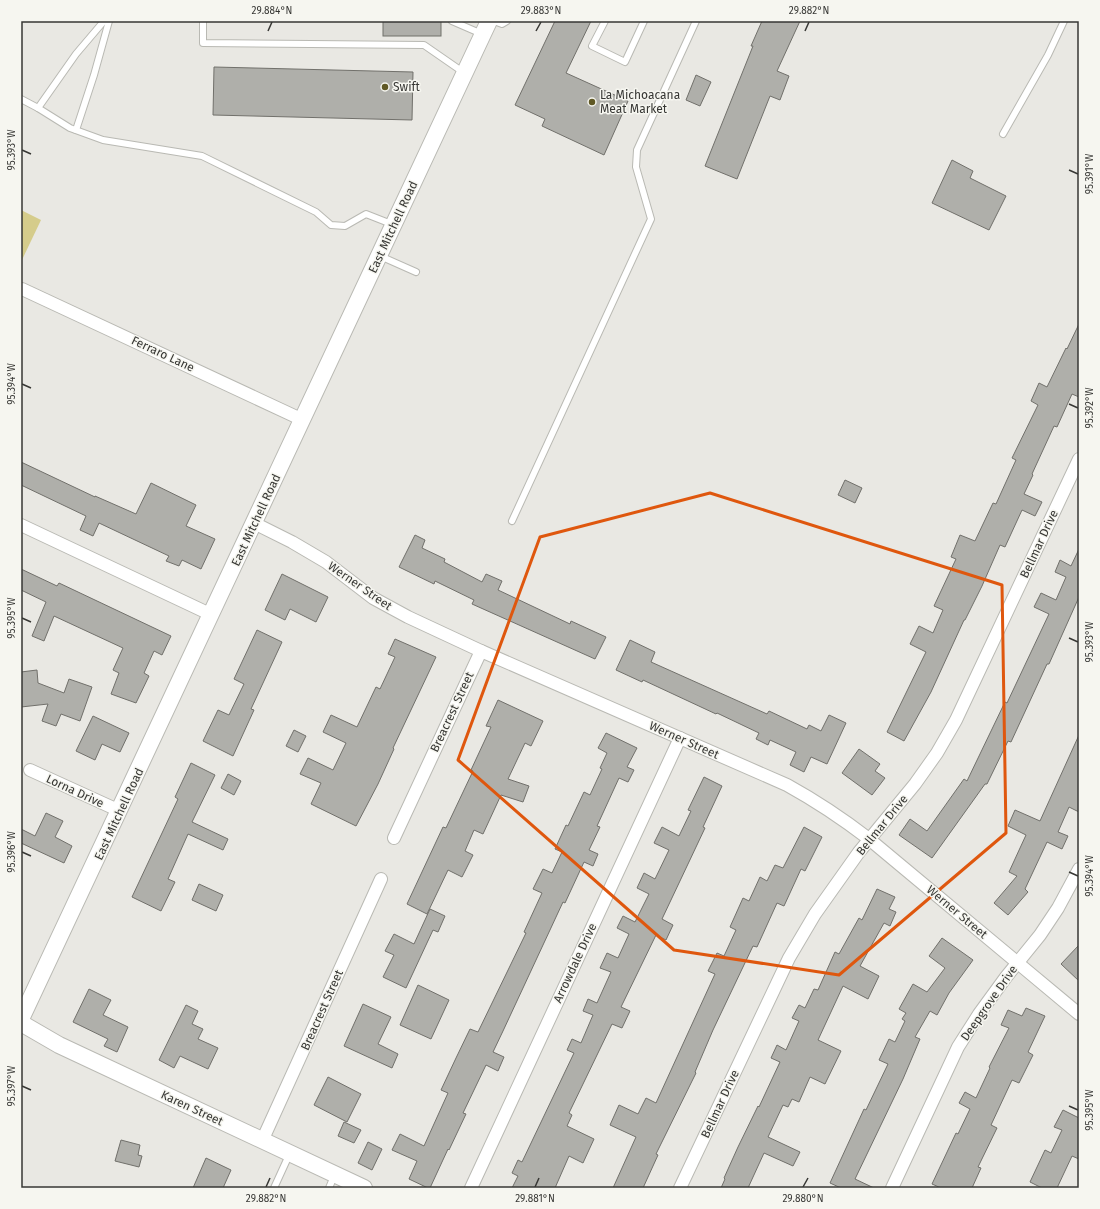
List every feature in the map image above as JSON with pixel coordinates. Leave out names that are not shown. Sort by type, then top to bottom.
[{"type":"street","name":"East Mitchell Road","points":[[21,1019],[212,615],[486,28]]},
{"type":"street","name":"Ferraro Lane","points":[[22,289],[303,420]]},
{"type":"street","name":"Bellmar Drive","points":[[680,1188],[789,958],[815,914],[836,883],[869,839],[915,784],[937,753],[956,720],[1079,460]]},
{"type":"street","name":"Werner Street","points":[[254,523],[292,542],[326,562],[374,598],[408,618],[787,786],[818,802],[869,839],[1079,1014]]},
{"type":"street","points":[[21,525],[212,615]]},
{"type":"street","name":"Breacrest Street","points":[[394,838],[481,651]]},
{"type":"street","name":"Arrowdale Drive","points":[[470,1188],[680,738]]},
{"type":"street","name":"Lorna Drive","points":[[30,770],[120,811]]},
{"type":"street","name":"Deepgrove Drive","points":[[892,1188],[958,1047],[979,1014],[1044,930],[1079,870]]},
{"type":"street","name":"Breacrest Street","points":[[262,1140],[381,879]]},
{"type":"street","name":"Karen Street","points":[[21,1023],[59,1045],[290,1153],[336,1181],[364,1188]]},
{"type":"lane","points":[[38,108],[76,54],[104,21]]},
{"type":"lane","points":[[76,130],[94,75],[109,21]]},
{"type":"lane","points":[[203,21],[203,43],[424,45],[465,73]]},
{"type":"lane","points":[[452,21],[486,28]]},
{"type":"lane","points":[[494,21],[502,24],[507,21]]},
{"type":"lane","points":[[605,21],[592,46],[625,62],[644,21]]},
{"type":"lane","points":[[512,521],[651,219],[636,167],[637,150],[696,21]]},
{"type":"lane","points":[[1003,134],[1048,55],[1064,21]]},
{"type":"lane","points":[[21,99],[70,128],[103,140],[202,156],[316,212],[331,225],[345,226],[366,214],[394,225]]},
{"type":"lane","points":[[379,256],[416,272]]},
{"type":"lane","points":[[274,1188],[290,1153]]},
{"type":"highlighted area","points":[[710,493],[1002,585],[1006,833],[839,975],[674,950],[458,760],[540,537]]},
{"type":"shaded area","points":[[21,210],[41,220],[21,262]]},
{"type":"building","points":[[383,21],[441,21],[441,36],[383,36]]},
{"type":"building","points":[[555,21],[591,21],[566,73],[628,101],[604,155],[542,126],[545,119],[515,105]]},
{"type":"building","points":[[762,21],[800,21],[777,71],[789,76],[780,100],[770,96],[737,179],[705,166]]},
{"type":"building","points":[[214,67],[413,72],[412,120],[213,115]]},
{"type":"building","points":[[696,75],[711,82],[700,106],[686,100]]},
{"type":"building","points":[[952,160],[973,171],[970,178],[1006,196],[989,230],[932,203]]},
{"type":"building","points":[[1079,324],[1079,397],[1072,394],[1057,427],[1054,426],[1024,494],[1042,502],[1035,516],[1022,510],[1005,547],[1000,545],[931,692],[904,741],[887,732],[926,652],[910,644],[919,626],[933,633],[943,610],[934,606],[956,559],[951,557],[960,535],[975,541],[993,503],[996,504],[1016,460],[1012,458],[1038,405],[1031,401],[1039,383],[1047,387]]},
{"type":"building","points":[[21,462],[95,497],[136,514],[151,483],[196,505],[186,526],[215,539],[201,569],[182,560],[179,566],[166,561],[169,556],[99,523],[93,536],[80,530],[86,516],[21,485]]},
{"type":"building","points":[[845,480],[862,488],[855,503],[838,495]]},
{"type":"building","points":[[415,535],[425,540],[422,548],[445,559],[444,562],[482,582],[486,574],[502,581],[498,590],[570,624],[571,621],[606,637],[595,659],[472,604],[474,600],[435,581],[434,584],[399,567]]},
{"type":"building","points":[[1079,549],[1079,597],[1049,664],[1047,664],[1011,742],[1008,741],[987,784],[985,784],[932,858],[899,835],[910,819],[927,831],[964,779],[967,781],[1005,702],[1007,703],[1049,614],[1034,607],[1041,593],[1056,600],[1066,577],[1055,572],[1060,560],[1071,566]]},
{"type":"building","points":[[21,569],[57,586],[59,583],[171,636],[162,655],[154,651],[144,673],[149,676],[136,703],[111,694],[119,673],[113,670],[123,648],[54,616],[44,641],[32,636],[46,602],[21,590]]},
{"type":"building","points":[[282,574],[328,597],[316,622],[290,609],[285,620],[265,610]]},
{"type":"building","points":[[257,630],[282,642],[251,709],[254,710],[233,756],[203,741],[218,710],[229,715],[244,684],[234,679]]},
{"type":"building","points":[[395,639],[436,657],[393,748],[394,749],[378,784],[356,826],[311,804],[321,783],[300,774],[308,758],[333,770],[346,743],[323,732],[331,715],[357,727],[376,687],[380,689],[395,657],[388,654]]},
{"type":"building","points":[[630,640],[655,652],[651,662],[767,714],[769,711],[807,729],[809,725],[821,731],[829,715],[846,723],[827,764],[811,757],[804,772],[790,765],[796,752],[770,740],[768,745],[756,739],[759,733],[643,680],[642,682],[616,670]]},
{"type":"building","points":[[37,670],[38,683],[64,693],[69,679],[92,687],[80,721],[61,714],[56,726],[42,721],[48,704],[21,707],[21,672]]},
{"type":"building","points":[[498,700],[543,721],[531,746],[525,743],[508,779],[529,786],[523,802],[501,795],[483,834],[474,830],[465,851],[473,855],[462,877],[448,870],[427,914],[407,904],[443,827],[446,828],[473,771],[471,770],[491,727],[486,726]]},
{"type":"building","points":[[93,716],[129,733],[120,752],[102,744],[95,760],[76,751]]},
{"type":"building","points":[[294,730],[306,736],[298,752],[286,746]]},
{"type":"building","points":[[606,733],[637,748],[627,767],[634,770],[628,782],[619,778],[597,826],[600,827],[589,850],[598,854],[593,866],[584,862],[565,903],[563,902],[493,1052],[504,1057],[498,1071],[486,1065],[463,1113],[466,1114],[430,1188],[428,1188],[409,1179],[417,1161],[392,1150],[400,1134],[424,1146],[448,1093],[441,1090],[456,1058],[470,1029],[478,1032],[526,933],[524,932],[542,893],[533,889],[543,869],[552,873],[562,852],[555,849],[566,825],[568,826],[584,792],[590,795],[602,769],[600,768],[607,753],[598,748]]},
{"type":"building","points":[[1079,735],[1079,812],[1069,807],[1058,832],[1068,836],[1062,849],[1047,842],[1025,889],[1028,892],[1008,915],[994,903],[1017,876],[1009,872],[1026,835],[1008,826],[1015,810],[1040,821]]},
{"type":"building","points":[[859,749],[880,764],[875,771],[885,778],[872,795],[842,773]]},
{"type":"building","points":[[191,763],[215,775],[192,822],[228,839],[223,850],[188,834],[168,879],[175,882],[161,911],[132,897],[178,799],[175,797]]},
{"type":"building","points":[[228,774],[241,781],[234,795],[221,788]]},
{"type":"building","points":[[704,777],[722,786],[703,827],[705,828],[662,919],[673,925],[666,940],[656,935],[621,1007],[630,1011],[622,1028],[612,1024],[569,1113],[572,1115],[567,1126],[594,1139],[583,1163],[569,1156],[555,1188],[512,1188],[518,1176],[512,1173],[518,1160],[522,1162],[574,1053],[567,1050],[572,1039],[581,1043],[593,1015],[583,1011],[588,999],[597,1003],[611,972],[600,968],[607,953],[618,958],[629,934],[617,928],[623,916],[635,922],[649,894],[637,888],[644,873],[655,879],[669,850],[654,843],[662,827],[679,836],[691,811],[688,810]]},
{"type":"building","points":[[46,813],[63,821],[55,837],[72,846],[64,863],[21,843],[21,829],[35,836]]},
{"type":"building","points":[[804,827],[822,837],[805,871],[801,869],[784,906],[777,903],[757,947],[753,946],[713,1030],[695,1072],[696,1073],[656,1154],[658,1155],[643,1188],[613,1188],[636,1137],[610,1125],[619,1105],[638,1114],[646,1098],[656,1103],[715,974],[708,971],[717,953],[724,956],[736,930],[730,927],[743,898],[749,901],[760,877],[767,881],[775,865],[783,868]]},
{"type":"building","points":[[199,884],[223,895],[216,911],[192,900]]},
{"type":"building","points":[[877,889],[895,897],[889,909],[896,912],[890,926],[884,923],[860,966],[879,976],[868,999],[843,986],[818,1040],[841,1051],[825,1084],[810,1077],[799,1102],[792,1099],[788,1107],[783,1105],[768,1137],[800,1152],[793,1166],[764,1153],[748,1188],[721,1188],[738,1147],[780,1062],[771,1058],[777,1045],[786,1050],[799,1021],[792,1018],[799,1005],[805,1008],[814,989],[818,990],[835,952],[839,954],[859,918],[862,920]]},
{"type":"building","points":[[430,909],[445,916],[438,932],[433,930],[406,988],[383,977],[394,955],[385,951],[394,934],[414,944]]},
{"type":"building","points":[[942,938],[973,960],[949,993],[937,1015],[930,1011],[915,1037],[920,1039],[903,1079],[855,1179],[874,1188],[841,1188],[830,1183],[864,1109],[866,1110],[888,1064],[879,1060],[889,1039],[895,1042],[905,1021],[902,1019],[906,1013],[899,1009],[913,984],[927,992],[945,968],[929,956]]},
{"type":"building","points":[[1079,945],[1079,981],[1061,964]]},
{"type":"building","points":[[418,985],[449,1000],[431,1039],[400,1025]]},
{"type":"building","points":[[89,989],[111,1000],[103,1015],[128,1027],[117,1052],[104,1046],[108,1039],[73,1022]]},
{"type":"building","points":[[363,1004],[391,1017],[378,1044],[398,1054],[392,1068],[344,1046]]},
{"type":"building","points":[[186,1005],[198,1011],[192,1024],[203,1029],[198,1039],[218,1048],[208,1069],[180,1056],[174,1068],[159,1060]]},
{"type":"building","points":[[1026,1008],[1045,1016],[1028,1052],[1033,1055],[1019,1083],[1012,1080],[991,1125],[997,1128],[978,1167],[981,1168],[972,1188],[941,1188],[932,1184],[956,1133],[958,1134],[970,1109],[959,1103],[965,1092],[976,1098],[990,1068],[989,1067],[1009,1028],[1001,1025],[1008,1010],[1022,1016]]},
{"type":"building","points":[[328,1077],[361,1094],[347,1122],[314,1105]]},
{"type":"building","points":[[1063,1110],[1079,1118],[1079,1159],[1072,1156],[1057,1188],[1042,1188],[1030,1182],[1045,1150],[1051,1153],[1062,1130],[1054,1127]]},
{"type":"building","points":[[344,1122],[361,1130],[354,1143],[338,1136]]},
{"type":"building","points":[[121,1140],[140,1145],[138,1155],[142,1156],[139,1167],[115,1161]]},
{"type":"building","points":[[368,1142],[382,1149],[372,1170],[358,1163]]},
{"type":"building","points":[[206,1158],[231,1170],[223,1188],[193,1188]]},
{"type":"place","name":"Swift","points":[[385,87]]},
{"type":"place","name":"La Michoacana Meat Market","points":[[592,102]]}]
